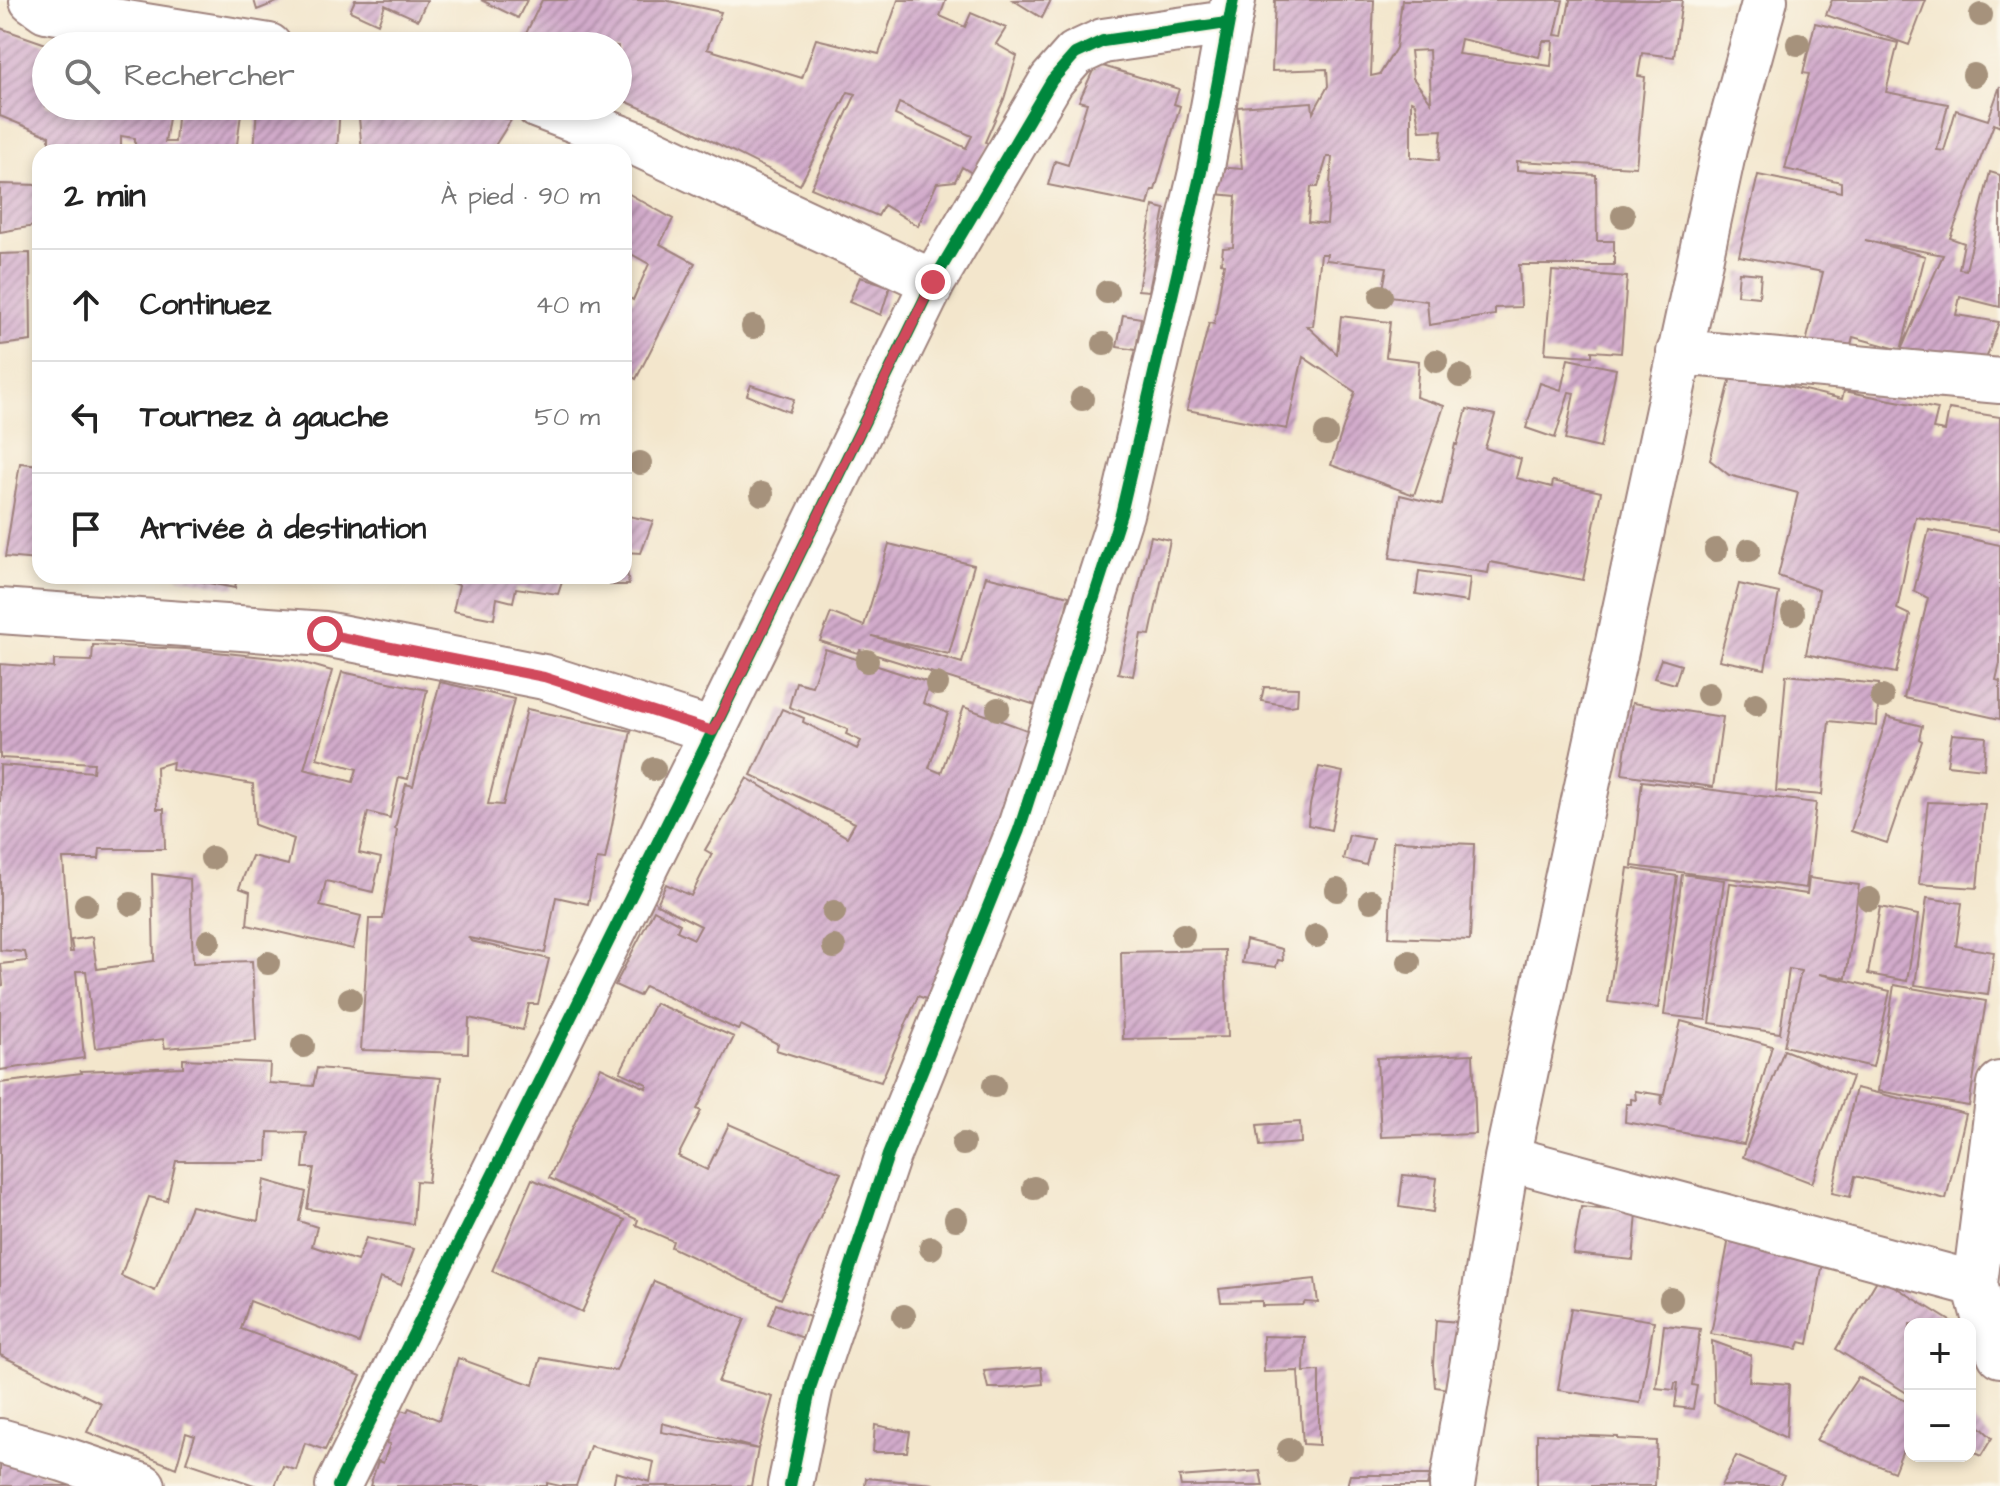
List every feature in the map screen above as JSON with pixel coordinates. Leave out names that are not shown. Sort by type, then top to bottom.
[{"type":"street","points":[[32,0],[46,10],[182,32]]},
{"type":"street","points":[[1452,1486],[1507,1158],[1724,149],[1765,0]]},
{"type":"street","points":[[338,1486],[933,282],[1052,80],[1075,54],[1103,41],[1230,11],[1201,172],[1121,514],[1019,830],[888,1155],[811,1385],[790,1486]]},
{"type":"street","points":[[575,120],[640,145],[933,282]]},
{"type":"street","points":[[1679,352],[2000,381]]},
{"type":"street","points":[[0,611],[325,634],[544,677],[713,731]]},
{"type":"street","points":[[1507,1158],[1990,1317],[2000,1084]]},
{"type":"street","points":[[0,1441],[143,1486]]},
{"type":"building","points":[[254,0],[282,0],[257,10]]},
{"type":"building","points":[[355,0],[427,0],[418,20],[385,5],[378,24],[350,11]]},
{"type":"building","points":[[481,0],[527,0],[518,18]]},
{"type":"building","points":[[542,0],[664,0],[721,12],[707,49],[802,78],[816,39],[879,54],[898,0],[946,0],[940,16],[965,27],[971,13],[1006,28],[996,44],[1017,56],[1004,99],[985,142],[990,144],[975,175],[962,167],[955,181],[937,183],[918,226],[884,205],[878,216],[811,188],[856,94],[848,92],[800,185],[632,104],[632,32],[527,32]],"holes":[[[899,103],[972,136],[966,148],[895,115]]]},
{"type":"building","points":[[1013,0],[1051,0],[1042,18]]},
{"type":"building","points":[[1275,0],[1374,0],[1371,76],[1380,74],[1396,48],[1402,0],[1563,0],[1555,35],[1563,36],[1570,0],[1682,0],[1674,57],[1642,53],[1638,76],[1645,77],[1636,167],[1517,161],[1517,170],[1596,175],[1597,241],[1614,241],[1614,265],[1519,265],[1521,307],[1495,308],[1495,315],[1429,325],[1427,301],[1382,295],[1387,267],[1326,260],[1327,254],[1321,254],[1313,326],[1307,326],[1337,354],[1341,316],[1390,322],[1386,357],[1419,361],[1416,397],[1444,406],[1414,495],[1331,465],[1355,392],[1303,357],[1287,429],[1187,410],[1209,323],[1214,324],[1224,264],[1221,263],[1223,248],[1233,247],[1236,196],[1216,194],[1217,167],[1242,169],[1237,107],[1312,102],[1313,113],[1328,86],[1327,69],[1272,71]],"holes":[[[1461,39],[1539,57],[1543,41],[1553,41],[1551,66],[1458,54]],[[1429,50],[1431,102],[1413,78],[1410,51]],[[1411,101],[1415,103],[1420,131],[1442,130],[1439,160],[1411,157]],[[1327,157],[1332,157],[1327,224],[1308,222],[1311,187],[1318,187]]]},
{"type":"building","points":[[1832,0],[1926,0],[1909,45],[1826,15]]},
{"type":"building","points":[[1815,23],[1898,43],[1886,92],[1948,104],[1937,150],[1944,151],[1956,110],[1988,120],[2000,86],[2000,127],[1994,124],[1950,238],[1964,243],[1959,269],[1966,270],[1990,172],[2000,175],[2000,307],[1960,297],[1956,315],[1999,322],[1986,359],[1901,350],[1853,337],[1848,358],[1805,347],[1823,272],[1739,256],[1758,175],[1841,192],[1841,182],[1785,169],[1809,74],[1803,73]],"holes":[[[1865,240],[1943,255],[1901,350],[1925,256]]]},
{"type":"building","points":[[0,28],[32,39],[32,120],[169,120],[165,142],[175,142],[177,120],[240,120],[237,144],[135,144],[135,138],[121,136],[121,144],[49,144],[49,136],[0,116]]},
{"type":"building","points":[[1096,64],[1179,89],[1174,104],[1180,106],[1148,205],[1048,185],[1055,161],[1068,165],[1087,103],[1079,101]]},
{"type":"building","points":[[256,120],[339,120],[338,144],[255,144]]},
{"type":"building","points":[[359,120],[511,120],[496,144],[361,144]]},
{"type":"building","points":[[0,184],[32,185],[32,226],[0,232]]},
{"type":"building","points":[[632,196],[673,219],[660,244],[695,263],[636,379],[632,377],[632,299],[649,264],[632,254]]},
{"type":"building","points":[[1153,206],[1165,209],[1149,291],[1138,290]]},
{"type":"building","points":[[30,253],[31,341],[0,345],[0,254]]},
{"type":"building","points":[[1552,271],[1627,277],[1621,353],[1592,351],[1592,356],[1545,353]]},
{"type":"building","points":[[1739,272],[1761,274],[1759,297],[1737,295]]},
{"type":"building","points":[[860,277],[890,286],[881,315],[849,302]]},
{"type":"building","points":[[1123,315],[1141,318],[1136,350],[1117,347]]},
{"type":"building","points":[[1568,359],[1616,369],[1600,448],[1565,440],[1574,393],[1569,392],[1555,438],[1526,428],[1540,383],[1561,390]]},
{"type":"building","points":[[1732,373],[1842,399],[1844,391],[1938,409],[1933,429],[1945,431],[1949,409],[2000,417],[2000,530],[1916,517],[1897,609],[1910,615],[1896,673],[1806,654],[1819,590],[1778,576],[1798,493],[1729,475],[1710,460]]},
{"type":"building","points":[[751,385],[794,399],[789,412],[747,395]]},
{"type":"building","points":[[1467,409],[1495,415],[1485,448],[1521,459],[1516,478],[1552,487],[1553,481],[1601,492],[1583,580],[1490,562],[1488,573],[1390,558],[1400,495],[1442,505],[1455,444]]},
{"type":"building","points":[[20,463],[32,464],[32,560],[5,557]]},
{"type":"building","points":[[632,517],[653,521],[641,553],[632,552]]},
{"type":"building","points":[[1929,530],[2000,545],[2000,663],[1996,680],[2000,681],[2000,719],[1904,698],[1928,598],[1914,591]]},
{"type":"building","points":[[1151,536],[1170,540],[1150,635],[1141,634],[1133,676],[1118,673]]},
{"type":"building","points":[[889,544],[974,565],[949,654],[872,636],[962,663],[986,576],[1069,596],[1042,707],[860,650],[858,653],[820,641],[831,613],[864,626]]},
{"type":"building","points":[[1419,571],[1470,578],[1467,602],[1416,594]]},
{"type":"building","points":[[214,584],[236,584],[235,588]]},
{"type":"building","points":[[455,584],[561,584],[558,594],[516,588],[513,602],[497,598],[494,619],[453,611],[459,585]]},
{"type":"building","points":[[1739,584],[1779,593],[1765,669],[1719,660]]},
{"type":"building","points":[[93,645],[186,649],[294,660],[332,671],[304,769],[353,782],[357,769],[317,758],[342,672],[427,690],[408,779],[399,777],[390,818],[368,812],[359,853],[381,858],[373,892],[326,881],[320,906],[361,916],[353,949],[247,925],[250,892],[239,888],[252,856],[288,865],[294,839],[255,825],[253,784],[172,770],[173,762],[156,767],[157,809],[164,809],[165,849],[100,849],[99,859],[63,859],[70,952],[73,952],[71,940],[92,937],[97,969],[154,961],[152,874],[190,879],[193,963],[252,961],[256,1041],[165,1048],[163,1039],[95,1048],[86,971],[76,971],[84,1058],[0,1070],[1,964],[27,961],[25,952],[0,950],[0,765],[93,772],[94,763],[0,758],[0,664],[54,668],[54,660],[92,661]]},
{"type":"building","points":[[825,649],[930,683],[923,703],[948,713],[929,768],[941,773],[964,707],[1035,733],[937,1003],[918,996],[881,1082],[776,1050],[778,1044],[741,1025],[738,1030],[645,986],[639,996],[615,985],[654,910],[680,924],[677,931],[694,939],[701,926],[657,904],[666,884],[691,896],[712,854],[705,850],[747,778],[847,837],[855,823],[751,775],[782,709],[804,718],[803,722],[857,749],[861,741],[846,734],[848,729],[789,707],[796,682],[812,686]]},
{"type":"building","points":[[1661,659],[1681,665],[1675,684],[1654,678]]},
{"type":"building","points":[[1786,675],[1879,684],[1877,726],[1829,721],[1822,795],[1776,791]]},
{"type":"building","points":[[440,682],[514,699],[488,804],[503,805],[527,709],[631,731],[605,860],[597,859],[588,904],[556,897],[545,953],[469,938],[549,959],[538,1004],[529,1004],[523,1030],[469,1018],[468,1053],[361,1050],[369,919],[383,919],[395,829],[406,784],[413,786]]},
{"type":"building","points":[[1264,687],[1298,688],[1297,705],[1261,701]]},
{"type":"building","points":[[1632,703],[1723,717],[1713,787],[1622,774]]},
{"type":"building","points":[[1887,717],[1922,726],[1919,739],[1922,741],[1887,843],[1851,831]]},
{"type":"building","points":[[1952,734],[1986,737],[1984,769],[1947,765]]},
{"type":"building","points":[[1319,767],[1343,772],[1331,830],[1308,825]]},
{"type":"building","points":[[1642,781],[1816,803],[1806,888],[1632,866]]},
{"type":"building","points":[[1928,802],[1985,804],[1977,888],[1919,884]]},
{"type":"building","points":[[1349,835],[1373,839],[1366,865],[1343,859]]},
{"type":"building","points":[[1393,841],[1474,844],[1470,940],[1389,937]]},
{"type":"building","points":[[1628,868],[1677,876],[1658,1008],[1608,1002]]},
{"type":"building","points":[[1682,874],[1724,880],[1706,1020],[1664,1015]]},
{"type":"building","points":[[1809,878],[1859,885],[1846,978],[1819,974],[1890,991],[1873,1067],[1784,1046],[1801,971],[1789,969],[1780,1033],[1710,1023],[1730,883],[1807,894]]},
{"type":"building","points":[[1927,898],[1962,903],[1956,946],[1994,952],[1988,995],[1915,985]]},
{"type":"building","points":[[1880,907],[1918,915],[1907,981],[1868,974]]},
{"type":"building","points":[[1246,940],[1282,949],[1283,961],[1278,960],[1276,967],[1242,963]]},
{"type":"building","points":[[1225,950],[1228,1037],[1123,1039],[1121,952]]},
{"type":"building","points":[[1894,985],[1986,1001],[1969,1106],[1878,1091]]},
{"type":"building","points":[[655,1003],[734,1037],[697,1109],[701,1111],[678,1156],[707,1170],[729,1124],[841,1173],[781,1299],[671,1247],[673,1241],[636,1225],[638,1220],[549,1178],[601,1067],[646,1088],[647,1084],[620,1072]]},
{"type":"building","points":[[1681,1021],[1772,1046],[1744,1144],[1625,1122],[1626,1104],[1631,1104],[1631,1099],[1636,1100],[1635,1091],[1662,1095],[1661,1106]]},
{"type":"building","points":[[1784,1050],[1852,1077],[1812,1183],[1743,1157]]},
{"type":"building","points":[[1473,1054],[1476,1134],[1381,1137],[1377,1058]]},
{"type":"building","points":[[183,1059],[270,1063],[269,1083],[313,1086],[317,1068],[441,1078],[428,1182],[416,1181],[413,1224],[307,1209],[314,1168],[303,1168],[307,1133],[268,1132],[267,1161],[176,1161],[167,1201],[149,1197],[121,1276],[155,1291],[191,1206],[258,1221],[264,1180],[306,1192],[299,1221],[317,1227],[312,1246],[357,1261],[366,1238],[414,1249],[401,1285],[380,1278],[359,1343],[250,1301],[241,1329],[361,1376],[325,1450],[305,1443],[296,1470],[283,1466],[275,1486],[257,1486],[186,1462],[195,1436],[186,1433],[176,1468],[87,1432],[101,1403],[0,1355],[0,1083],[81,1071],[183,1067]]},
{"type":"building","points":[[1856,1088],[1966,1114],[1946,1199],[1855,1176],[1850,1197],[1832,1193]]},
{"type":"building","points":[[1300,1122],[1301,1143],[1260,1146],[1257,1125]]},
{"type":"building","points":[[1403,1175],[1437,1178],[1433,1212],[1399,1207]]},
{"type":"building","points":[[532,1179],[625,1220],[582,1312],[492,1271]]},
{"type":"building","points":[[1581,1207],[1637,1213],[1633,1260],[1573,1254]]},
{"type":"building","points":[[1729,1238],[1824,1258],[1808,1344],[1800,1342],[1797,1349],[1711,1334]]},
{"type":"building","points":[[1879,1277],[1945,1318],[1904,1318],[1904,1391],[1836,1349]]},
{"type":"building","points":[[1315,1279],[1318,1303],[1262,1306],[1262,1301],[1221,1302],[1219,1289]]},
{"type":"building","points":[[654,1281],[745,1319],[718,1382],[773,1397],[751,1486],[613,1486],[616,1472],[650,1482],[654,1462],[590,1446],[576,1486],[547,1483],[547,1486],[370,1486],[378,1461],[383,1463],[390,1444],[386,1443],[398,1409],[407,1412],[409,1408],[439,1420],[458,1358],[533,1385],[541,1358],[616,1371]],"holes":[[[662,1423],[758,1449],[661,1432]]]},
{"type":"building","points":[[776,1304],[810,1317],[803,1338],[768,1325]]},
{"type":"building","points":[[1571,1308],[1654,1321],[1640,1403],[1558,1390]]},
{"type":"building","points":[[1436,1320],[1458,1322],[1448,1389],[1435,1387]]},
{"type":"building","points":[[1664,1325],[1700,1329],[1692,1385],[1697,1386],[1693,1409],[1675,1407],[1678,1383],[1675,1383],[1674,1390],[1656,1388]]},
{"type":"building","points":[[1263,1336],[1305,1337],[1304,1372],[1319,1371],[1319,1445],[1303,1444],[1298,1371],[1264,1372]]},
{"type":"building","points":[[1712,1341],[1751,1355],[1749,1381],[1789,1384],[1786,1438],[1714,1403]]},
{"type":"building","points":[[1041,1367],[1043,1384],[1004,1388],[988,1388],[984,1371]]},
{"type":"building","points":[[1858,1377],[1904,1400],[1904,1447],[1894,1472],[1816,1440]]},
{"type":"building","points":[[1976,1423],[1992,1438],[1981,1456],[1976,1454]]},
{"type":"building","points":[[875,1425],[910,1432],[907,1452],[873,1452]]},
{"type":"building","points":[[1537,1434],[1657,1441],[1655,1486],[1537,1486]]},
{"type":"building","points":[[1736,1456],[1784,1476],[1779,1486],[1721,1486]]},
{"type":"building","points":[[0,1458],[77,1486],[0,1486]]},
{"type":"building","points":[[1260,1471],[1263,1486],[1181,1486],[1179,1477]]},
{"type":"building","points":[[1350,1475],[1430,1475],[1427,1486],[1347,1486]]},
{"type":"building","points":[[866,1478],[933,1484],[933,1486],[865,1486]]},
{"type":"cycle path","points":[[790,1486],[811,1385],[888,1155],[1019,830],[1121,514],[1201,172],[1233,0]]},
{"type":"cycle path","points":[[338,1486],[933,282],[1052,80],[1075,54],[1103,41],[1227,23]]},
{"type":"route","points":[[325,634],[544,677],[713,731],[933,282]]}]
